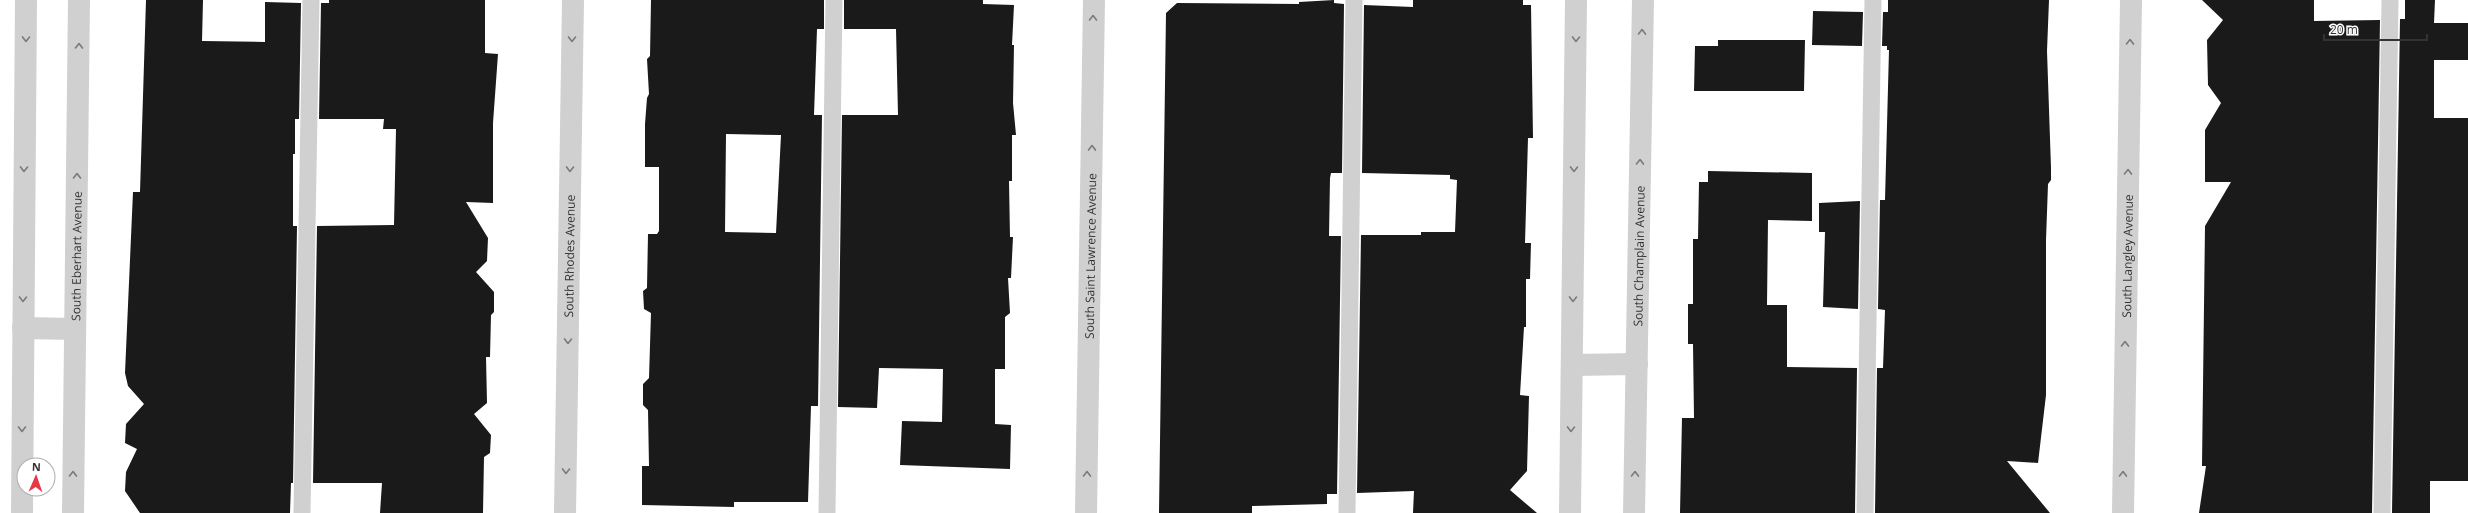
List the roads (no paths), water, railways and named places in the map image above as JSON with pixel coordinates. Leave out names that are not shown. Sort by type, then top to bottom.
[{"type":"street","points":[[22,513],[26,0]]},
{"type":"street","name":"South Eberhart Avenue","points":[[73,513],[79,0]]},
{"type":"street","name":"South Rhodes Avenue","points":[[565,513],[573,0]]},
{"type":"street","name":"South Saint Lawrence Avenue","points":[[1086,513],[1094,0]]},
{"type":"street","points":[[1570,513],[1576,0]]},
{"type":"street","name":"South Champlain Avenue","points":[[1634,513],[1643,0]]},
{"type":"street","name":"South Langley Avenue","points":[[2123,513],[2131,0]]},
{"type":"street","points":[[23,328],[75,329]]},
{"type":"street","points":[[1572,365],[1637,364]]},
{"type":"lane","points":[[302,513],[311,0]]},
{"type":"lane","points":[[828,513],[834,0]]},
{"type":"lane","points":[[1347,513],[1354,0]]},
{"type":"lane","points":[[1865,513],[1873,0]]},
{"type":"lane","points":[[2382,513],[2390,0]]}]
